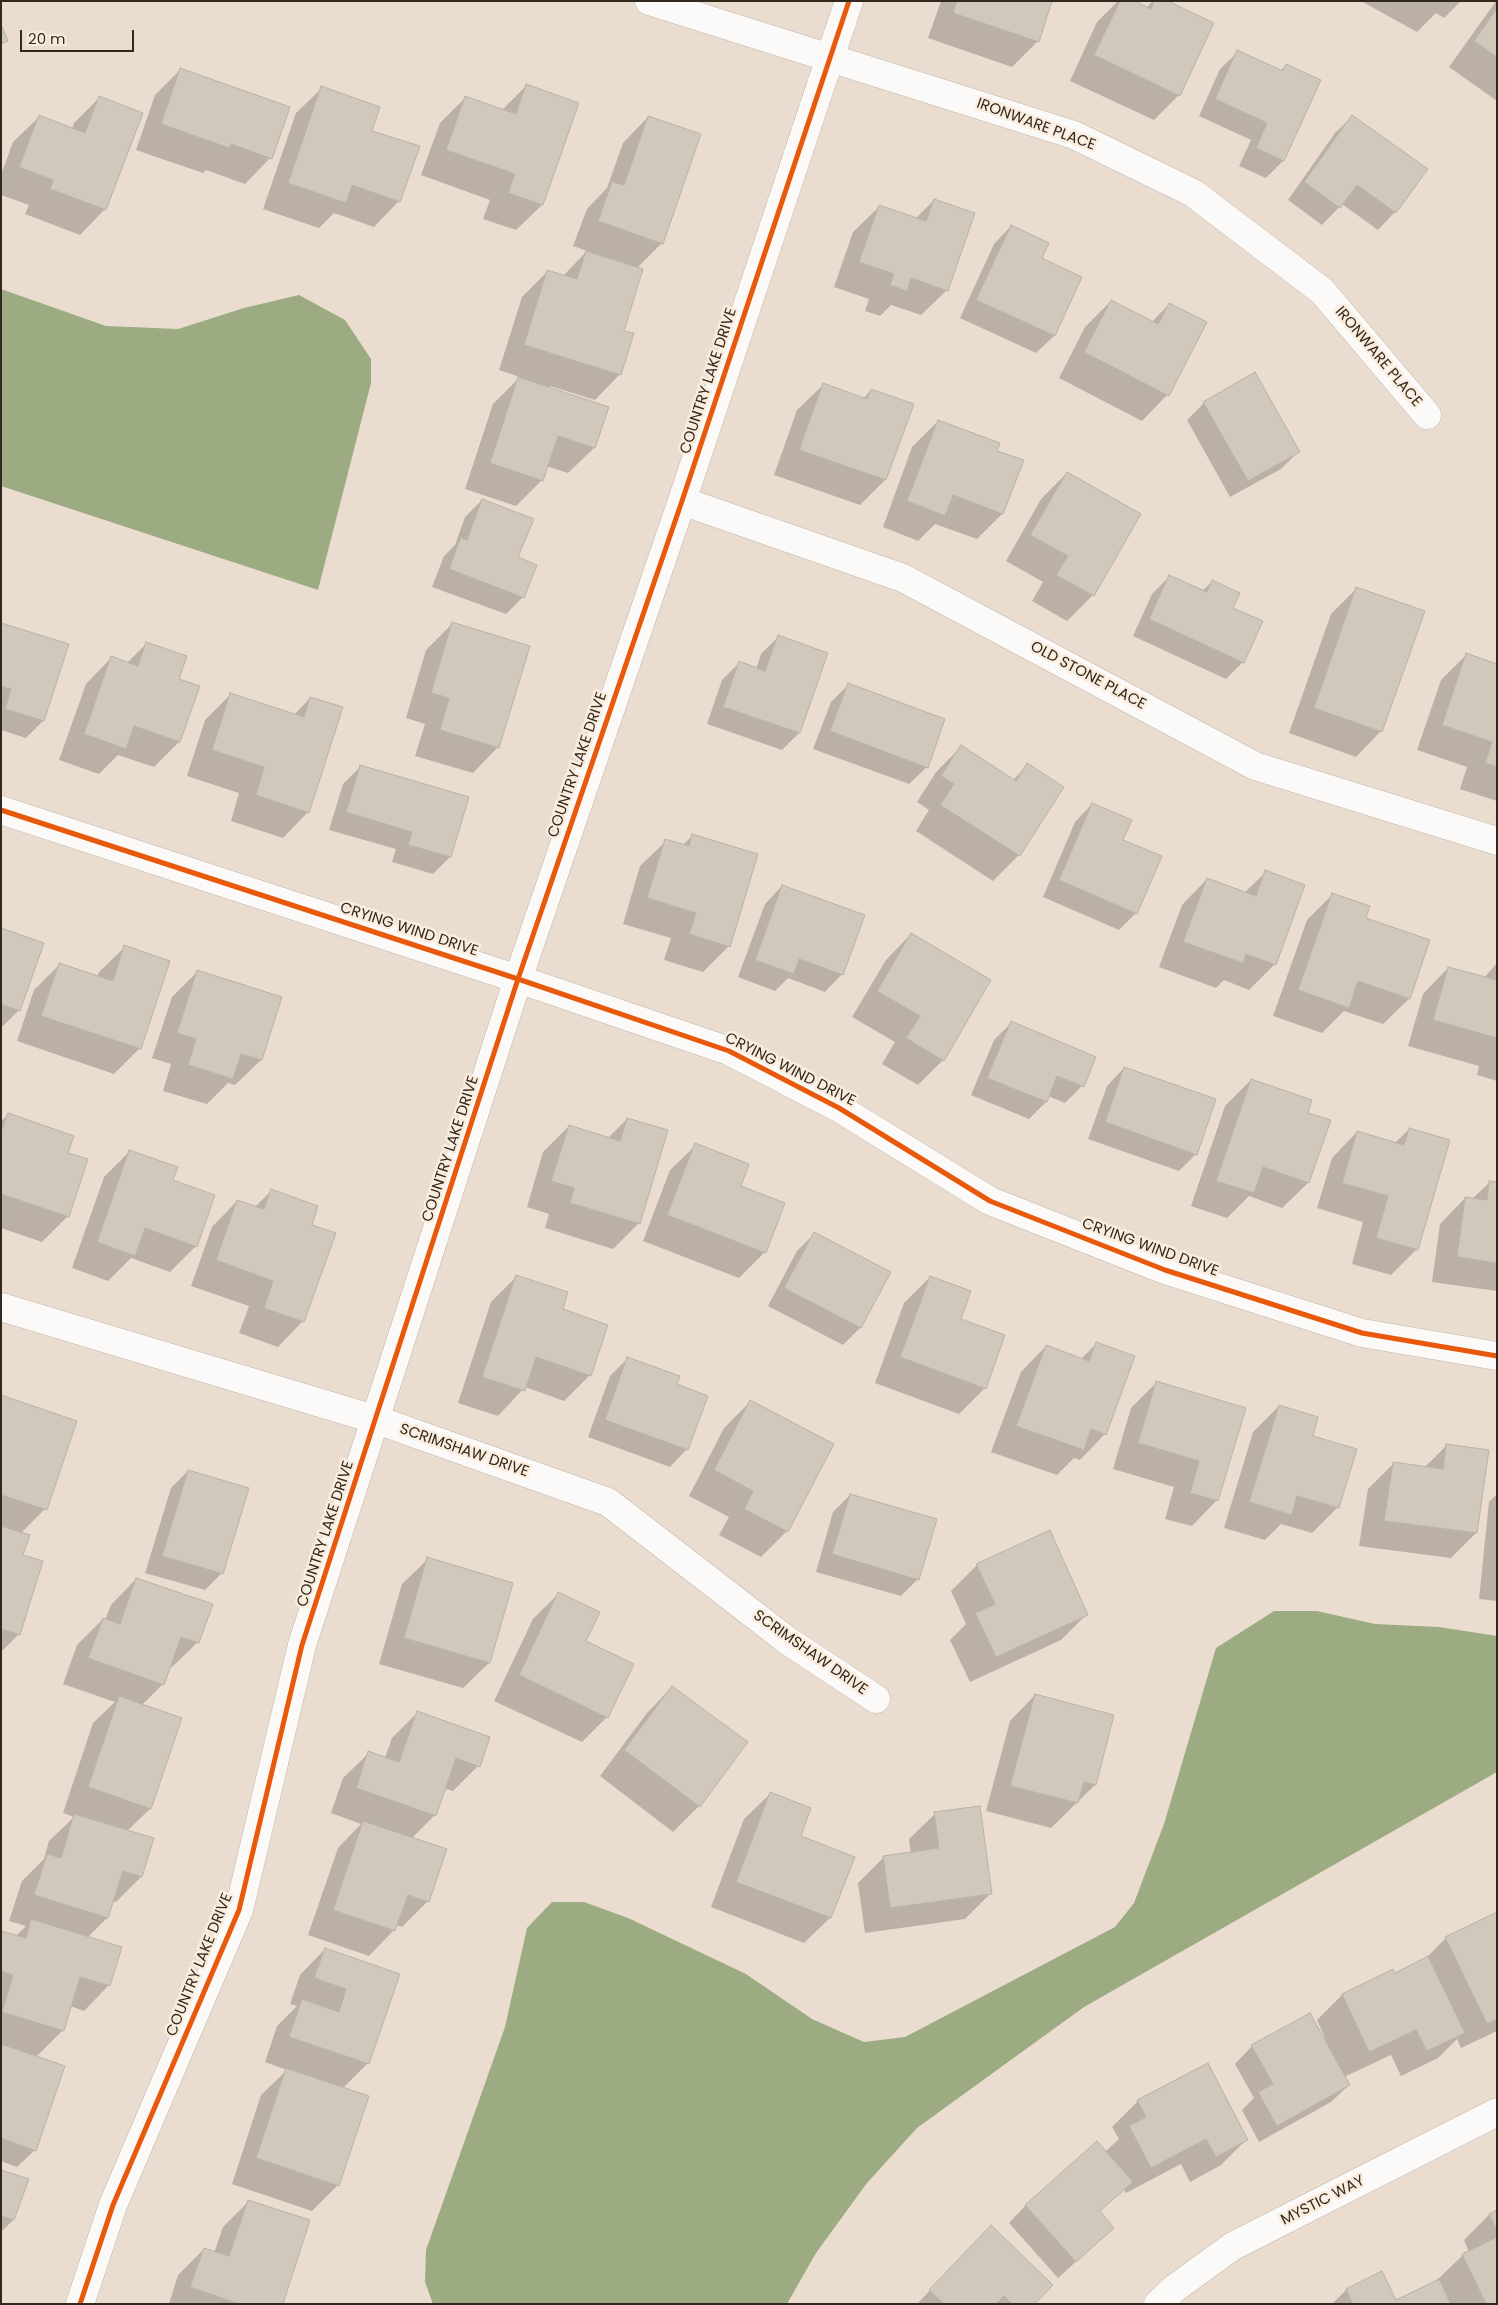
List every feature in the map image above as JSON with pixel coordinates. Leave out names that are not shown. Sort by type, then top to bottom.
[{"type":"street","name":"IRONWARE PLACE","points":[[649,1],[1074,136],[1193,193],[1322,291],[1427,415]]},
{"type":"street","name":"COUNTRY LAKE DRIVE","points":[[80,2304],[113,2204],[239,1910],[302,1645],[377,1420],[518,978],[682,501],[849,1]]},
{"type":"street","name":"OLD STONE PLACE","points":[[682,501],[904,578],[1254,766],[1497,841]]},
{"type":"street","name":"CRYING WIND DRIVE","points":[[1,810],[518,978],[729,1051],[839,1108],[990,1201],[1165,1270],[1362,1333],[1497,1356]]},
{"type":"street","name":"SCRIMSHAW DRIVE","points":[[1,1307],[377,1420],[608,1502],[788,1641],[876,1699]]},
{"type":"street","name":"MYSTIC WAY","points":[[1158,2304],[1175,2288],[1233,2246],[1497,2112]]},
{"type":"shaded area","points":[[1,289],[106,326],[178,329],[244,308],[299,295],[345,320],[371,359],[371,383],[318,590],[1,486]]},
{"type":"shaded area","points":[[1274,1611],[1317,1611],[1375,1624],[1439,1627],[1497,1636],[1497,1772],[1084,2007],[917,2128],[867,2183],[816,2253],[787,2304],[433,2304],[425,2282],[426,2250],[505,2027],[527,1928],[552,1902],[584,1902],[628,1918],[746,1974],[812,2019],[864,2042],[905,2037],[1115,1927],[1134,1903],[1164,1824],[1216,1648]]},
{"type":"building","points":[[957,1],[1052,1],[1039,42],[953,13]]},
{"type":"building","points":[[1120,1],[1135,1],[1151,9],[1154,1],[1168,1],[1214,23],[1180,96],[1094,55]]},
{"type":"building","points":[[1497,8],[1497,57],[1474,41]]},
{"type":"building","points":[[1,24],[8,41],[1,44]]},
{"type":"building","points":[[1237,50],[1283,71],[1286,64],[1321,80],[1284,161],[1256,148],[1267,123],[1215,99]]},
{"type":"building","points":[[180,68],[290,107],[272,159],[231,144],[229,148],[161,124]]},
{"type":"building","points":[[526,84],[579,103],[543,205],[508,193],[515,174],[446,150],[465,96],[516,114]]},
{"type":"building","points":[[321,86],[380,107],[372,131],[420,146],[400,202],[352,185],[346,203],[288,183]]},
{"type":"building","points":[[99,96],[143,113],[106,210],[50,189],[53,180],[19,167],[39,115],[85,133]]},
{"type":"building","points":[[1352,115],[1428,169],[1396,213],[1357,185],[1340,208],[1304,182]]},
{"type":"building","points":[[648,116],[701,134],[663,244],[598,221],[612,182],[624,185]]},
{"type":"building","points":[[934,199],[975,213],[948,291],[911,278],[907,291],[890,285],[894,274],[859,262],[879,205],[926,221]]},
{"type":"building","points":[[1011,225],[1049,243],[1042,258],[1082,277],[1055,336],[976,300]]},
{"type":"building","points":[[586,251],[643,269],[624,331],[634,333],[621,375],[524,345],[547,270],[577,279]]},
{"type":"building","points":[[1111,300],[1158,324],[1169,303],[1207,322],[1169,396],[1084,352]]},
{"type":"building","points":[[1255,372],[1300,452],[1248,481],[1203,402]]},
{"type":"building","points":[[518,377],[609,407],[595,448],[558,436],[543,481],[490,463]]},
{"type":"building","points":[[823,383],[867,399],[871,389],[914,404],[886,480],[799,450]]},
{"type":"building","points":[[938,420],[1000,443],[997,451],[1024,460],[1003,514],[953,495],[945,516],[907,501]]},
{"type":"building","points":[[1067,472],[1141,514],[1094,596],[1056,575],[1068,556],[1030,535]]},
{"type":"building","points":[[482,499],[534,519],[518,557],[537,565],[524,598],[449,569],[461,537],[467,540]]},
{"type":"building","points":[[1169,575],[1207,592],[1212,580],[1240,593],[1233,608],[1263,621],[1244,663],[1149,619]]},
{"type":"building","points":[[1356,587],[1425,611],[1382,732],[1314,708]]},
{"type":"building","points":[[452,622],[530,646],[499,748],[440,730],[449,698],[431,693]]},
{"type":"building","points":[[1,623],[69,644],[44,721],[5,709],[11,689],[1,686]]},
{"type":"building","points":[[778,635],[828,653],[800,733],[723,707],[739,661],[765,671]]},
{"type":"building","points":[[146,642],[187,656],[179,679],[200,686],[180,742],[134,726],[126,749],[84,734],[111,656],[138,666]]},
{"type":"building","points":[[1466,653],[1497,664],[1497,767],[1485,763],[1492,742],[1442,725]]},
{"type":"building","points":[[848,683],[945,719],[928,768],[830,731]]},
{"type":"building","points":[[230,693],[304,717],[310,697],[343,707],[309,813],[256,795],[264,767],[212,750]]},
{"type":"building","points":[[961,745],[1016,781],[1027,763],[1064,787],[1020,856],[940,805],[954,784],[941,776]]},
{"type":"building","points":[[360,765],[469,797],[451,857],[408,845],[412,832],[346,812]]},
{"type":"building","points":[[1092,803],[1132,820],[1123,840],[1162,856],[1137,914],[1059,880]]},
{"type":"building","points":[[692,834],[758,854],[730,947],[689,934],[696,913],[647,898],[665,839],[689,846]]},
{"type":"building","points":[[1265,870],[1305,885],[1276,965],[1246,954],[1243,963],[1183,942],[1207,878],[1256,896]]},
{"type":"building","points":[[782,885],[865,915],[843,975],[799,959],[794,974],[755,960]]},
{"type":"building","points":[[1332,893],[1370,906],[1366,918],[1430,940],[1410,999],[1358,981],[1349,1008],[1298,990]]},
{"type":"building","points":[[1,928],[44,943],[20,1011],[1,1004]]},
{"type":"building","points":[[911,933],[991,980],[944,1061],[906,1038],[920,1016],[877,991]]},
{"type":"building","points":[[124,945],[170,961],[141,1049],[41,1016],[59,963],[113,981]]},
{"type":"building","points":[[1448,967],[1497,980],[1497,1038],[1433,1020]]},
{"type":"building","points":[[197,970],[282,997],[262,1060],[241,1054],[233,1079],[188,1065],[196,1039],[177,1033]]},
{"type":"building","points":[[1011,1021],[1096,1057],[1084,1087],[1057,1076],[1047,1102],[987,1078]]},
{"type":"building","points":[[1124,1067],[1216,1099],[1197,1155],[1105,1122]]},
{"type":"building","points":[[1251,1079],[1312,1100],[1308,1113],[1331,1120],[1309,1183],[1263,1167],[1254,1193],[1216,1181]]},
{"type":"building","points":[[8,1113],[74,1136],[68,1153],[88,1159],[69,1217],[1,1194],[1,1132]]},
{"type":"building","points":[[627,1118],[668,1130],[640,1224],[570,1203],[574,1188],[551,1181],[569,1125],[620,1141]]},
{"type":"building","points":[[1409,1128],[1450,1140],[1418,1250],[1376,1238],[1388,1196],[1342,1183],[1357,1131],[1404,1145]]},
{"type":"building","points":[[695,1143],[749,1164],[741,1186],[785,1203],[766,1253],[667,1215]]},
{"type":"building","points":[[129,1150],[178,1167],[173,1180],[215,1195],[197,1247],[145,1228],[135,1256],[97,1242]]},
{"type":"building","points":[[1489,1181],[1497,1182],[1497,1263],[1457,1257],[1465,1197],[1487,1200]]},
{"type":"building","points":[[271,1189],[318,1206],[312,1225],[336,1233],[304,1322],[264,1308],[273,1281],[216,1260],[237,1200],[264,1209]]},
{"type":"building","points":[[814,1232],[891,1272],[861,1328],[784,1288]]},
{"type":"building","points":[[516,1275],[568,1292],[563,1309],[608,1325],[591,1376],[536,1357],[525,1391],[482,1377]]},
{"type":"building","points":[[930,1276],[971,1291],[961,1319],[1005,1335],[986,1389],[900,1357]]},
{"type":"building","points":[[1096,1342],[1135,1356],[1106,1435],[1091,1429],[1084,1450],[1016,1426],[1046,1345],[1089,1361]]},
{"type":"building","points":[[627,1357],[680,1376],[677,1384],[708,1396],[688,1450],[605,1420]]},
{"type":"building","points":[[1156,1381],[1246,1408],[1218,1501],[1190,1493],[1199,1461],[1138,1443]]},
{"type":"building","points":[[1,1395],[77,1421],[47,1510],[1,1495]]},
{"type":"building","points":[[750,1400],[834,1444],[788,1532],[744,1509],[753,1491],[714,1470]]},
{"type":"building","points":[[1279,1405],[1318,1417],[1313,1436],[1357,1449],[1339,1508],[1297,1496],[1292,1515],[1249,1502]]},
{"type":"building","points":[[1446,1444],[1489,1450],[1477,1533],[1384,1521],[1393,1462],[1443,1469]]},
{"type":"building","points":[[188,1470],[249,1488],[223,1574],[162,1556]]},
{"type":"building","points":[[850,1494],[937,1519],[919,1580],[832,1554]]},
{"type":"building","points":[[1,1526],[30,1535],[23,1555],[43,1561],[20,1635],[1,1629]]},
{"type":"building","points":[[1050,1530],[1088,1615],[996,1657],[975,1613],[995,1604],[976,1564]]},
{"type":"building","points":[[427,1557],[513,1583],[490,1663],[404,1638]]},
{"type":"building","points":[[136,1578],[213,1604],[199,1643],[181,1637],[164,1685],[88,1658],[103,1618],[120,1624]]},
{"type":"building","points":[[558,1592],[600,1612],[586,1641],[634,1664],[608,1718],[519,1675]]},
{"type":"building","points":[[672,1686],[748,1742],[700,1807],[624,1750]]},
{"type":"building","points":[[1035,1694],[1114,1715],[1096,1785],[1084,1782],[1078,1803],[1010,1786]]},
{"type":"building","points":[[119,1696],[182,1718],[151,1809],[88,1787]]},
{"type":"building","points":[[417,1711],[490,1737],[480,1767],[456,1758],[436,1816],[356,1788],[368,1751],[399,1762]]},
{"type":"building","points":[[770,1792],[811,1808],[801,1836],[855,1857],[831,1918],[736,1882]]},
{"type":"building","points":[[980,1806],[992,1894],[890,1908],[883,1856],[939,1848],[934,1812]]},
{"type":"building","points":[[74,1814],[154,1838],[142,1877],[123,1871],[108,1918],[34,1895],[47,1854],[61,1858]]},
{"type":"building","points":[[363,1821],[447,1849],[429,1902],[408,1895],[395,1931],[333,1910]]},
{"type":"building","points":[[1497,1912],[1497,2019],[1487,2024],[1445,1937]]},
{"type":"building","points":[[31,1919],[122,1947],[110,1986],[80,1977],[64,2031],[2,2012],[13,1975],[1,1971],[1,1931],[26,1938]]},
{"type":"building","points":[[325,1948],[400,1974],[369,2064],[289,2037],[302,1999],[339,2012],[346,1989],[314,1978]]},
{"type":"building","points":[[1428,1956],[1465,2033],[1427,2051],[1416,2030],[1369,2052],[1342,1994],[1393,1969],[1395,1973]]},
{"type":"building","points":[[1310,2013],[1350,2085],[1277,2126],[1258,2092],[1273,2084],[1251,2045]]},
{"type":"building","points":[[1,2044],[65,2066],[36,2151],[1,2138]]},
{"type":"building","points":[[1208,2063],[1248,2140],[1216,2157],[1206,2139],[1151,2168],[1129,2126],[1146,2117],[1137,2100]]},
{"type":"building","points":[[286,2068],[369,2096],[339,2186],[256,2158]]},
{"type":"building","points":[[1097,2141],[1133,2182],[1100,2211],[1114,2228],[1076,2262],[1025,2205]]},
{"type":"building","points":[[1,2170],[29,2179],[14,2220],[1,2216]]},
{"type":"building","points":[[248,2200],[310,2220],[283,2304],[239,2304],[190,2287],[204,2248],[229,2256]]},
{"type":"building","points":[[1497,2210],[1497,2231],[1489,2214]]},
{"type":"building","points":[[991,2225],[1053,2285],[1035,2304],[1012,2304],[1004,2296],[996,2304],[944,2304],[929,2290]]},
{"type":"building","points":[[1497,2237],[1497,2304],[1486,2304],[1462,2254]]},
{"type":"building","points":[[1382,2271],[1396,2300],[1439,2279],[1451,2304],[1353,2304],[1346,2289]]},
{"type":"cycle path","points":[[80,2304],[113,2205],[239,1910],[302,1645],[518,979],[682,501],[849,1]]},
{"type":"cycle path","points":[[1,810],[518,979],[729,1051],[839,1108],[990,1201],[1165,1270],[1362,1333],[1497,1356]]}]
